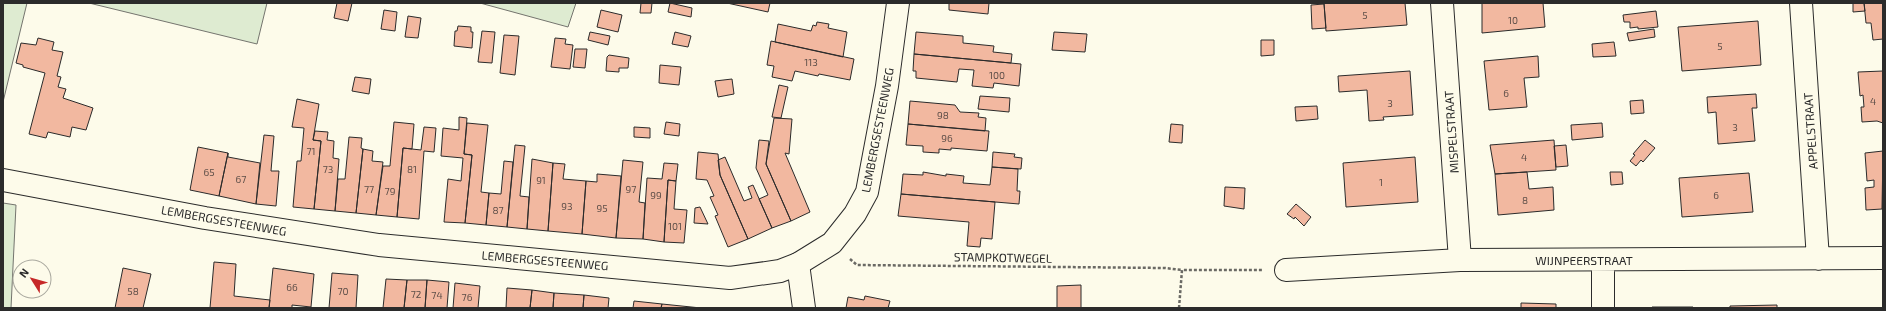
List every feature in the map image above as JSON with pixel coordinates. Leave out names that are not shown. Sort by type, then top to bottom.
[{"type":"street","name":"LEMBERGSESTEENWEG","points":[[3,180],[205,218],[379,245],[730,278],[780,271],[798,264],[832,243],[855,214],[867,192],[886,86],[898,3]]},
{"type":"street","name":"MISPELSTRAAT","points":[[1442,3],[1460,260]]},
{"type":"street","name":"APPELSTRAAT","points":[[1801,3],[1818,259]]},
{"type":"street","name":"WIJNPEERSTRAAT","points":[[1286,270],[1460,260],[1883,258]]},
{"type":"street","points":[[1603,260],[1603,308]]},
{"type":"street","points":[[798,264],[804,308]]},
{"type":"path","name":"STAMPKOTWEGEL","points":[[832,243],[857,265],[1165,268],[1182,270],[1286,270]]},
{"type":"path","points":[[1179,308],[1182,270]]},
{"type":"green space","points":[[3,3],[27,3],[3,102]]},
{"type":"green space","points":[[89,3],[267,3],[257,44]]},
{"type":"green space","points":[[480,3],[576,3],[568,27]]},
{"type":"green space","points":[[3,203],[16,205],[13,259],[12,259],[11,308],[3,308]]},
{"type":"building","points":[[337,3],[352,3],[348,21],[334,18]]},
{"type":"building","points":[[641,3],[652,3],[651,13],[640,13]]},
{"type":"building","points":[[670,3],[692,8],[691,17],[668,12]]},
{"type":"building","points":[[727,3],[770,3],[768,12]]},
{"type":"building","points":[[949,3],[989,3],[988,14],[949,10]]},
{"type":"building","points":[[1324,3],[1405,3],[1407,25],[1326,31]]},
{"type":"building","points":[[1482,3],[1543,3],[1545,27],[1482,33]]},
{"type":"building","points":[[1853,3],[1864,3],[1865,11],[1853,12]]},
{"type":"building","points":[[1864,3],[1883,3],[1883,39],[1873,40],[1871,23],[1866,23]]},
{"type":"building","points":[[1324,4],[1326,28],[1312,29],[1311,5]]},
{"type":"building","points":[[384,10],[397,12],[395,31],[381,29]]},
{"type":"building","points":[[601,10],[622,15],[618,32],[597,27]]},
{"type":"building","points":[[1656,11],[1658,27],[1638,29],[1638,27],[1630,28],[1630,22],[1624,22],[1623,15]]},
{"type":"building","points":[[408,16],[421,18],[418,38],[405,37]]},
{"type":"building","points":[[1758,21],[1761,65],[1682,71],[1678,27]]},
{"type":"building","points":[[817,22],[829,24],[828,28],[847,32],[843,57],[775,42],[778,24],[811,31],[813,25],[816,26]]},
{"type":"building","points":[[458,26],[471,27],[471,32],[473,32],[472,48],[454,46],[455,31],[457,31]]},
{"type":"building","points":[[1654,29],[1655,37],[1629,41],[1627,33]]},
{"type":"building","points":[[482,31],[495,32],[492,63],[478,62]]},
{"type":"building","points":[[590,32],[610,36],[608,45],[588,40]]},
{"type":"building","points":[[675,32],[691,36],[688,47],[672,44]]},
{"type":"building","points":[[916,32],[963,36],[963,43],[994,46],[993,52],[1012,54],[1011,63],[914,54]]},
{"type":"building","points":[[1054,32],[1087,34],[1085,52],[1052,50]]},
{"type":"building","points":[[504,35],[519,36],[515,75],[500,73]]},
{"type":"building","points":[[38,38],[54,42],[52,50],[63,52],[57,76],[61,77],[58,87],[66,89],[63,98],[93,108],[86,130],[72,127],[70,137],[48,132],[46,138],[29,134],[45,73],[23,67],[23,65],[16,63],[21,43],[36,45]]},
{"type":"building","points":[[555,38],[566,39],[565,44],[573,45],[570,69],[551,67]]},
{"type":"building","points":[[1261,40],[1274,40],[1274,55],[1261,56]]},
{"type":"building","points":[[771,41],[854,59],[850,80],[819,74],[818,76],[795,71],[792,81],[772,77],[774,66],[767,65]]},
{"type":"building","points":[[1614,42],[1616,56],[1593,57],[1592,44]]},
{"type":"building","points":[[575,49],[587,49],[585,68],[573,67]]},
{"type":"building","points":[[914,54],[1021,64],[1019,86],[994,83],[993,88],[972,86],[974,70],[959,69],[957,82],[916,78],[916,71],[913,71]]},
{"type":"building","points":[[609,55],[629,58],[628,68],[619,68],[619,72],[606,71],[607,57]]},
{"type":"building","points":[[1538,56],[1539,77],[1524,78],[1527,107],[1489,110],[1484,61]]},
{"type":"building","points":[[660,65],[681,67],[679,85],[659,83]]},
{"type":"building","points":[[1410,71],[1413,115],[1383,117],[1384,120],[1369,121],[1367,90],[1339,92],[1338,76]]},
{"type":"building","points":[[1883,71],[1883,123],[1877,121],[1862,122],[1861,107],[1864,107],[1863,95],[1860,96],[1858,72]]},
{"type":"building","points":[[355,77],[371,79],[369,94],[352,91]]},
{"type":"building","points":[[732,79],[734,94],[718,97],[715,81]]},
{"type":"building","points":[[779,85],[788,87],[781,118],[772,117]]},
{"type":"building","points":[[1756,94],[1757,108],[1752,108],[1755,141],[1718,144],[1716,112],[1708,113],[1707,97]]},
{"type":"building","points":[[980,96],[1010,98],[1009,112],[978,109]]},
{"type":"building","points":[[297,99],[319,104],[313,140],[321,141],[314,209],[293,207],[297,161],[301,161],[304,128],[292,127]]},
{"type":"building","points":[[1643,100],[1644,113],[1631,114],[1630,101]]},
{"type":"building","points":[[910,101],[955,105],[960,112],[979,113],[978,117],[986,118],[985,131],[908,124]]},
{"type":"building","points":[[1317,106],[1318,119],[1296,121],[1295,107]]},
{"type":"building","points":[[459,117],[467,118],[464,154],[472,155],[465,223],[444,222],[448,179],[461,181],[463,158],[441,156],[443,128],[459,130]]},
{"type":"building","points":[[774,118],[792,119],[789,154],[785,153],[810,212],[791,221],[766,164]]},
{"type":"building","points":[[394,122],[414,124],[412,149],[403,148],[397,217],[376,215],[383,166],[390,166]]},
{"type":"building","points":[[666,122],[680,124],[679,136],[664,134]]},
{"type":"building","points":[[467,123],[488,125],[481,192],[489,193],[486,225],[465,223],[472,155],[464,154]]},
{"type":"building","points":[[1602,123],[1603,137],[1572,140],[1571,125]]},
{"type":"building","points":[[908,124],[989,131],[987,151],[951,148],[951,150],[939,149],[939,153],[923,152],[923,146],[906,145]]},
{"type":"building","points":[[1171,124],[1183,125],[1182,143],[1169,142]]},
{"type":"building","points":[[424,127],[436,128],[434,152],[424,151],[419,219],[397,217],[403,148],[421,150]]},
{"type":"building","points":[[634,127],[650,128],[650,138],[634,137]]},
{"type":"building","points":[[315,131],[328,132],[327,140],[334,141],[333,158],[339,159],[335,211],[314,209],[321,141],[313,140]]},
{"type":"building","points":[[264,135],[274,136],[271,171],[279,171],[276,206],[256,204]]},
{"type":"building","points":[[349,137],[362,138],[361,148],[363,149],[356,213],[335,211],[338,179],[345,179]]},
{"type":"building","points":[[759,140],[769,141],[766,164],[791,221],[772,228],[759,199],[768,195],[756,168]]},
{"type":"building","points":[[1554,140],[1556,170],[1495,174],[1490,145]]},
{"type":"building","points":[[1645,140],[1655,148],[1643,162],[1641,160],[1636,166],[1630,161],[1635,155],[1633,154]]},
{"type":"building","points":[[515,145],[525,146],[520,196],[529,197],[527,229],[507,227]]},
{"type":"building","points":[[1566,145],[1568,166],[1556,167],[1554,146]]},
{"type":"building","points":[[198,147],[228,153],[219,196],[190,190]]},
{"type":"building","points":[[363,149],[373,151],[372,161],[383,162],[376,215],[356,213]]},
{"type":"building","points":[[1883,151],[1882,209],[1866,210],[1865,188],[1874,187],[1874,180],[1867,181],[1865,153]]},
{"type":"building","points":[[698,152],[718,154],[720,175],[748,239],[728,247],[715,216],[718,215],[710,197],[714,196],[707,180],[696,179]]},
{"type":"building","points":[[993,152],[1015,154],[1014,157],[1022,158],[1021,169],[992,167]]},
{"type":"building","points":[[228,153],[228,157],[260,163],[256,204],[219,196]]},
{"type":"building","points":[[725,157],[744,201],[752,198],[748,187],[753,185],[772,228],[748,239],[720,175],[718,160]]},
{"type":"building","points":[[1415,157],[1418,202],[1346,207],[1343,163]]},
{"type":"building","points":[[532,159],[553,163],[548,231],[527,229]]},
{"type":"building","points":[[623,160],[643,162],[639,202],[645,203],[643,239],[616,238]]},
{"type":"building","points":[[504,161],[513,162],[507,227],[486,225],[489,193],[501,194]]},
{"type":"building","points":[[553,163],[565,164],[563,179],[586,181],[582,234],[548,231]]},
{"type":"building","points":[[664,163],[678,164],[676,181],[668,180],[664,242],[643,239],[647,178],[662,179]]},
{"type":"building","points":[[992,167],[1018,169],[1017,191],[1020,191],[1019,204],[901,194],[903,174],[923,175],[923,172],[946,176],[946,174],[964,176],[963,183],[990,185]]},
{"type":"building","points":[[1527,172],[1529,189],[1553,187],[1554,210],[1498,215],[1495,174]]},
{"type":"building","points":[[1610,172],[1622,172],[1623,184],[1611,185]]},
{"type":"building","points":[[1749,173],[1753,212],[1682,217],[1679,178]]},
{"type":"building","points":[[597,174],[621,176],[616,238],[582,234],[586,181],[597,182]]},
{"type":"building","points":[[668,180],[676,181],[674,209],[687,210],[684,243],[664,242]]},
{"type":"building","points":[[1225,187],[1245,188],[1244,209],[1224,206]]},
{"type":"building","points":[[901,194],[995,202],[992,239],[981,238],[980,247],[967,246],[969,222],[898,216]]},
{"type":"building","points":[[1296,204],[1311,217],[1304,226],[1295,217],[1294,219],[1287,214]]},
{"type":"building","points":[[700,207],[708,224],[694,223],[695,208]]},
{"type":"building","points":[[214,262],[236,264],[234,296],[270,300],[269,308],[210,308]]},
{"type":"building","points":[[123,268],[151,274],[143,308],[115,308]]},
{"type":"building","points":[[273,268],[314,274],[311,307],[292,305],[292,308],[269,308]]},
{"type":"building","points":[[332,273],[358,275],[356,308],[329,308]]},
{"type":"building","points":[[386,279],[407,280],[404,308],[383,308]]},
{"type":"building","points":[[407,280],[427,280],[425,308],[404,308]]},
{"type":"building","points":[[427,280],[449,282],[447,308],[425,308]]},
{"type":"building","points":[[455,283],[480,286],[478,308],[453,308]]},
{"type":"building","points":[[1081,285],[1081,308],[1057,308],[1057,286]]},
{"type":"building","points":[[507,288],[532,290],[530,308],[506,308]]},
{"type":"building","points":[[532,290],[554,293],[553,308],[530,308]]},
{"type":"building","points":[[554,293],[584,295],[583,308],[553,308]]},
{"type":"building","points":[[584,295],[609,298],[608,308],[583,308]]},
{"type":"building","points":[[865,296],[890,301],[888,308],[846,308],[848,297],[864,300]]},
{"type":"building","points":[[634,301],[662,304],[661,308],[633,308]]},
{"type":"building","points":[[1521,303],[1556,304],[1556,308],[1521,308]]},
{"type":"building","points":[[662,304],[701,308],[661,308]]},
{"type":"building","points":[[1777,305],[1777,308],[1730,308],[1730,306]]},
{"type":"building","points":[[1693,307],[1693,308],[1652,308]]}]
